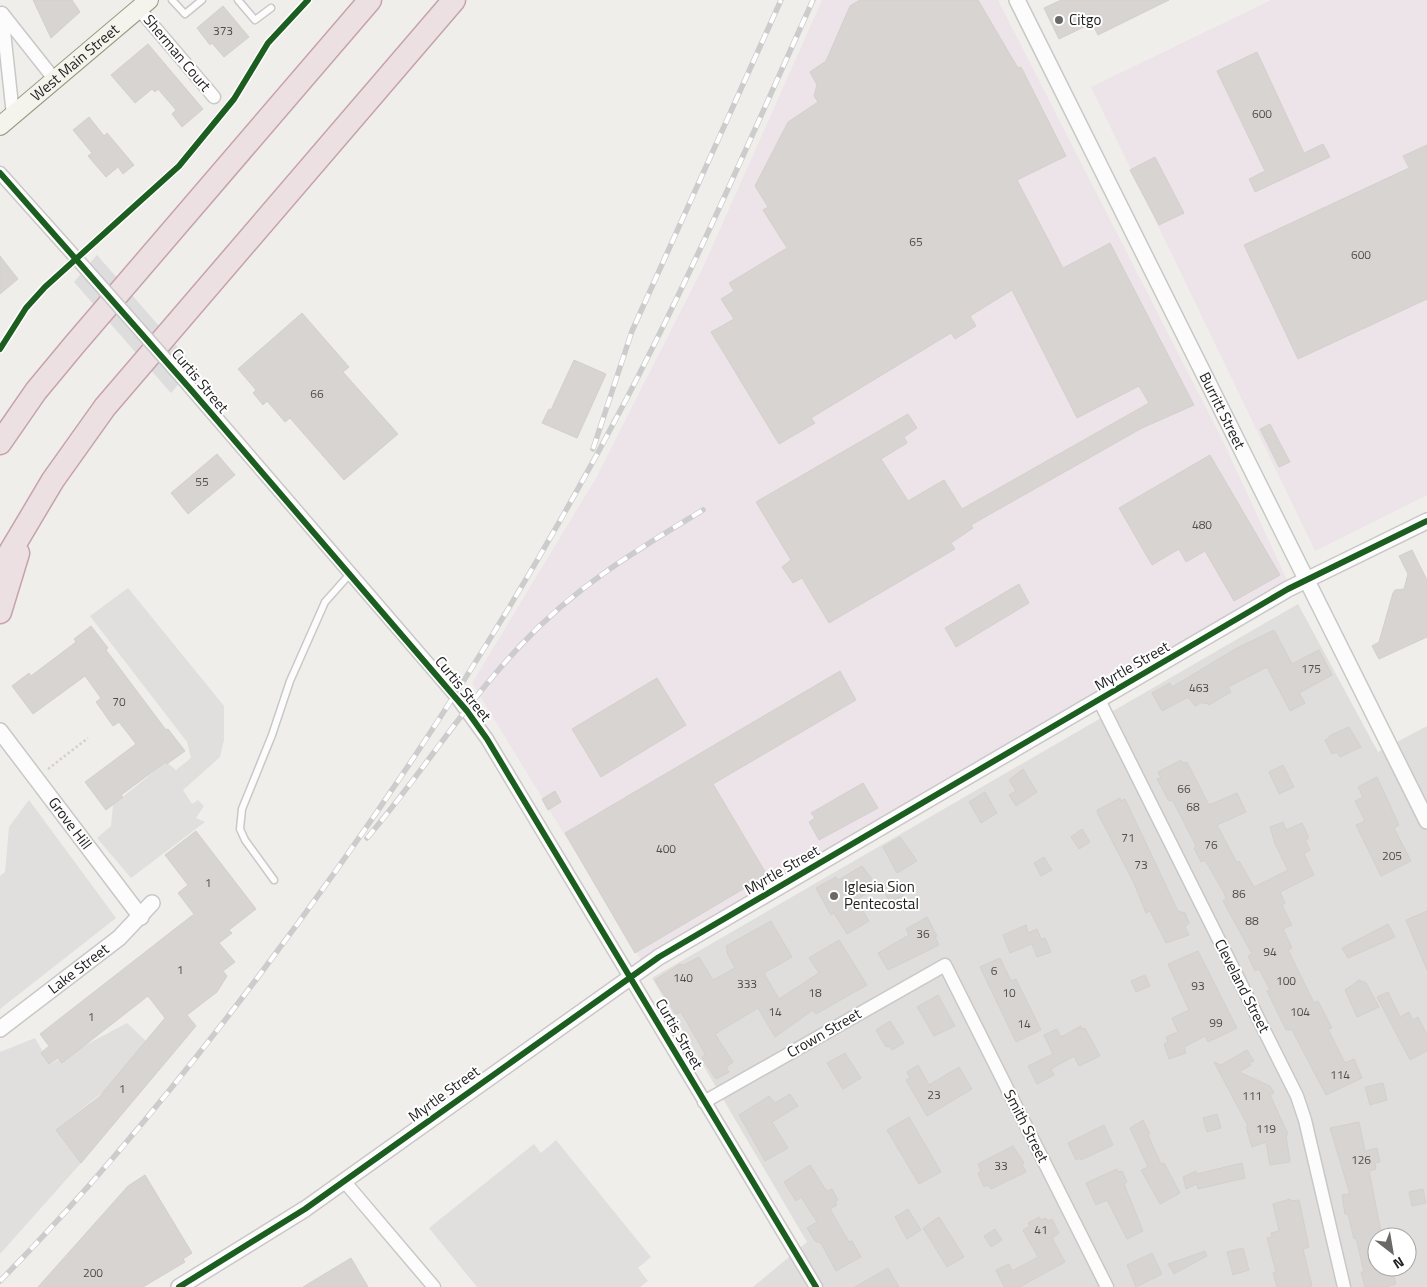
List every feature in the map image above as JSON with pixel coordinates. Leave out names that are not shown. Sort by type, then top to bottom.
[{"type":"highway","points":[[0,443],[36,391],[75,344],[370,0]]},
{"type":"highway","points":[[0,570],[29,518],[77,445],[139,366],[454,0]]},
{"type":"highway","points":[[0,612],[29,518]]},
{"type":"main road","name":"West Main Street","points":[[6,121],[144,4]]},
{"type":"street","name":"Burritt Street","points":[[1017,0],[1427,821]]},
{"type":"street","name":"Sherman Court","points":[[144,4],[214,98]]},
{"type":"street","points":[[1,10],[55,80]]},
{"type":"street","points":[[1,10],[6,121]]},
{"type":"street","name":"Curtis Street","points":[[0,173],[86,268],[349,575],[455,695],[482,732],[816,1287]]},
{"type":"street","name":"Myrtle Street","points":[[178,1287],[300,1213],[630,976],[1307,579],[1427,520]]},
{"type":"street","name":"Cleveland Street","points":[[1099,700],[1300,1104],[1344,1287]]},
{"type":"street","name":"Grove Hill","points":[[0,731],[141,917]]},
{"type":"street","name":"Lake Street","points":[[0,1029],[119,938],[141,917],[152,902]]},
{"type":"street","name":"Crown Street","points":[[704,1102],[945,965]]},
{"type":"street","name":"Smith Street","points":[[945,965],[1107,1287]]},
{"type":"street","points":[[344,1181],[434,1287]]},
{"type":"lane","points":[[172,0],[185,14],[202,0]]},
{"type":"lane","points":[[238,0],[255,20],[271,8]]},
{"type":"lane","points":[[274,880],[240,830],[242,809],[272,734],[290,682],[325,602],[349,575]]},
{"type":"path","points":[[46,770],[88,738]]},
{"type":"shaded area","points":[[822,0],[998,0],[1223,441],[1287,580],[641,960],[472,683],[596,478],[704,265]]},
{"type":"shaded area","points":[[1271,0],[1427,0],[1427,495],[1315,551],[1091,87]]},
{"type":"shaded area","points":[[128,588],[224,706],[224,740],[220,757],[183,790],[192,804],[198,800],[204,806],[196,818],[205,822],[131,878],[97,838],[111,826],[113,805],[166,762],[176,770],[191,758],[187,742],[90,616]]},
{"type":"shaded area","points":[[1298,604],[1378,752],[1427,726],[1427,1287],[753,1287],[807,1242],[652,978]]},
{"type":"shaded area","points":[[29,800],[116,918],[0,1009],[0,876],[5,872],[9,827]]},
{"type":"shaded area","points":[[127,1023],[146,1041],[104,1091],[56,1130],[81,1163],[0,1254],[0,1052],[35,1038],[50,1064]]},
{"type":"shaded area","points":[[556,1140],[651,1257],[638,1268],[648,1281],[640,1287],[477,1287],[429,1228],[534,1144],[541,1153]]},
{"type":"pier","points":[[97,255],[194,366],[171,393],[74,282]]},
{"type":"building","points":[[33,0],[72,0],[80,12],[51,38]]},
{"type":"building","points":[[860,0],[978,0],[1018,68],[1021,67],[1066,156],[1017,180],[1063,268],[1110,243],[1194,405],[1142,428],[971,525],[973,528],[951,543],[955,549],[829,623],[802,578],[793,583],[782,567],[791,560],[756,502],[908,414],[917,428],[904,437],[907,443],[881,459],[908,501],[944,480],[962,509],[1149,403],[1139,386],[1077,418],[1012,290],[970,316],[976,326],[955,339],[951,333],[811,418],[815,423],[779,444],[711,332],[734,319],[721,299],[734,291],[729,283],[787,248],[763,210],[768,207],[755,186],[788,122],[818,102],[814,96],[817,85],[810,72],[826,61],[850,6]]},
{"type":"building","points":[[1061,0],[1169,0],[1098,35],[1092,23],[1059,39],[1044,8]]},
{"type":"building","points":[[223,6],[249,37],[224,57],[212,43],[210,45],[197,28]]},
{"type":"building","points":[[148,44],[203,109],[182,127],[172,114],[176,110],[158,89],[155,92],[152,89],[135,103],[111,75]]},
{"type":"building","points":[[1257,52],[1304,153],[1323,144],[1330,157],[1255,192],[1249,179],[1265,171],[1217,71]]},
{"type":"building","points":[[89,117],[104,136],[107,133],[134,165],[123,174],[118,167],[106,177],[88,156],[92,153],[73,130]]},
{"type":"building","points":[[1427,145],[1427,299],[1298,359],[1244,245],[1409,168],[1403,156]]},
{"type":"building","points":[[1155,157],[1184,213],[1159,225],[1130,170]]},
{"type":"building","points":[[0,256],[18,279],[0,294]]},
{"type":"building","points":[[302,313],[349,367],[343,372],[398,434],[344,480],[290,418],[285,422],[267,401],[263,405],[253,393],[256,390],[238,369]]},
{"type":"building","points":[[574,360],[606,374],[577,438],[542,423],[549,409],[551,410]]},
{"type":"building","points":[[1270,424],[1290,462],[1279,467],[1260,429]]},
{"type":"building","points":[[217,454],[235,475],[188,514],[171,493]]},
{"type":"building","points":[[1210,455],[1280,575],[1234,601],[1205,551],[1186,562],[1179,549],[1152,565],[1119,508]]},
{"type":"building","points":[[1412,550],[1427,580],[1427,637],[1379,659],[1372,646],[1379,642],[1393,593],[1395,590],[1404,589],[1408,574],[1399,556]]},
{"type":"building","points":[[1019,584],[1029,603],[956,647],[945,628]]},
{"type":"building","points":[[91,626],[108,648],[106,650],[166,730],[168,729],[185,751],[167,764],[166,762],[121,795],[123,797],[106,810],[85,782],[136,744],[119,722],[113,726],[96,702],[101,698],[85,676],[33,714],[12,686],[29,673],[31,676],[76,642],[74,639]]},
{"type":"building","points":[[1274,630],[1292,664],[1319,650],[1332,675],[1299,693],[1305,703],[1290,711],[1267,667],[1228,687],[1231,692],[1209,705],[1203,702],[1195,706],[1188,697],[1162,711],[1152,693],[1170,683],[1172,687],[1237,648]]},
{"type":"building","points":[[840,671],[856,700],[713,784],[767,875],[635,953],[565,833]]},
{"type":"building","points":[[657,678],[686,725],[601,777],[572,729]]},
{"type":"building","points":[[1349,727],[1361,747],[1340,757],[1337,752],[1332,754],[1325,740],[1330,738],[1329,736]]},
{"type":"building","points":[[1181,760],[1183,763],[1187,762],[1209,805],[1237,793],[1246,812],[1217,825],[1237,863],[1239,861],[1254,887],[1288,870],[1275,844],[1270,827],[1283,822],[1286,830],[1302,823],[1308,836],[1308,839],[1305,840],[1310,850],[1304,854],[1314,875],[1280,892],[1285,903],[1282,905],[1292,925],[1283,929],[1292,948],[1288,950],[1314,1003],[1318,1001],[1332,1028],[1328,1029],[1345,1063],[1354,1059],[1362,1078],[1326,1095],[1292,1030],[1286,1030],[1267,991],[1270,990],[1259,969],[1255,971],[1248,956],[1252,954],[1223,901],[1226,899],[1224,893],[1208,865],[1204,860],[1201,862],[1194,848],[1196,846],[1174,803],[1171,800],[1169,801],[1157,779],[1161,778],[1158,772]]},
{"type":"building","points":[[1283,765],[1294,787],[1279,794],[1269,772]]},
{"type":"building","points":[[1023,769],[1037,792],[1016,806],[1009,795],[1016,791],[1009,780]]},
{"type":"building","points":[[1377,777],[1399,825],[1394,828],[1411,861],[1381,876],[1356,825],[1365,821],[1355,801],[1363,797],[1358,787]]},
{"type":"building","points":[[863,783],[878,808],[819,840],[809,822],[815,818],[811,813]]},
{"type":"building","points":[[555,791],[561,802],[548,810],[542,799]]},
{"type":"building","points":[[985,792],[997,813],[981,823],[969,802]]},
{"type":"building","points":[[1120,798],[1121,801],[1125,799],[1178,911],[1185,913],[1189,923],[1185,927],[1189,935],[1166,943],[1150,911],[1146,913],[1133,881],[1097,810]]},
{"type":"building","points":[[1082,829],[1090,842],[1079,849],[1071,837]]},
{"type":"building","points":[[196,831],[256,909],[229,930],[232,933],[219,943],[235,962],[223,971],[227,976],[217,992],[187,1015],[196,1026],[81,1163],[56,1130],[99,1097],[165,1018],[148,996],[62,1063],[58,1058],[49,1064],[41,1053],[49,1046],[40,1034],[194,914],[178,893],[188,885],[165,855]]},
{"type":"building","points":[[900,837],[917,861],[897,873],[883,847]]},
{"type":"building","points":[[1044,857],[1052,870],[1041,876],[1034,863]]},
{"type":"building","points":[[862,866],[878,887],[856,900],[869,921],[847,934],[834,913],[831,915],[816,888],[836,877],[838,880]]},
{"type":"building","points":[[896,880],[904,895],[890,903],[882,887]]},
{"type":"building","points":[[1427,911],[1427,970],[1406,920]]},
{"type":"building","points":[[927,917],[937,936],[935,937],[939,945],[888,970],[878,953],[909,935],[906,929]]},
{"type":"building","points":[[771,921],[792,957],[764,973],[779,999],[819,973],[809,958],[839,940],[867,985],[816,1014],[813,1010],[775,1037],[758,1008],[715,1034],[733,1062],[726,1067],[729,1072],[716,1079],[702,1058],[705,1054],[681,1012],[676,1014],[655,980],[680,964],[684,965],[699,957],[713,980],[735,968],[728,955],[726,946]]},
{"type":"building","points":[[1388,924],[1395,937],[1348,958],[1342,948]]},
{"type":"building","points":[[1026,925],[1028,933],[1037,929],[1041,939],[1045,938],[1051,952],[1037,957],[1032,944],[1010,953],[1003,935]]},
{"type":"building","points":[[1198,951],[1237,1028],[1208,1042],[1205,1036],[1184,1047],[1186,1053],[1169,1059],[1164,1044],[1168,1042],[1166,1037],[1178,1032],[1172,1018],[1189,1010],[1168,964]]},
{"type":"building","points":[[1000,958],[1011,981],[1016,979],[1041,1030],[1016,1042],[980,967]]},
{"type":"building","points":[[1145,975],[1150,986],[1136,992],[1131,981]]},
{"type":"building","points":[[1359,980],[1366,983],[1379,1007],[1357,1017],[1345,990]]},
{"type":"building","points":[[1388,992],[1400,1017],[1409,1012],[1413,1020],[1418,1017],[1427,1034],[1427,1051],[1410,1060],[1377,997]]},
{"type":"building","points":[[938,995],[955,1026],[934,1036],[917,1007]]},
{"type":"building","points":[[890,1021],[904,1043],[892,1050],[889,1046],[886,1047],[876,1030]]},
{"type":"building","points":[[1081,1026],[1082,1029],[1085,1028],[1100,1056],[1079,1066],[1074,1056],[1051,1069],[1054,1075],[1037,1084],[1028,1066],[1053,1054],[1044,1035],[1057,1029],[1061,1037]]},
{"type":"building","points":[[1247,1050],[1254,1061],[1239,1072],[1270,1086],[1274,1093],[1270,1095],[1288,1134],[1286,1135],[1290,1162],[1270,1165],[1266,1142],[1252,1147],[1246,1127],[1248,1126],[1214,1062],[1221,1065]]},
{"type":"building","points":[[845,1053],[861,1078],[843,1089],[827,1063]]},
{"type":"building","points":[[918,1065],[929,1085],[959,1067],[972,1089],[927,1116],[906,1080],[910,1078],[907,1072]]},
{"type":"building","points":[[1383,1083],[1387,1100],[1370,1105],[1365,1087]]},
{"type":"building","points":[[790,1094],[798,1106],[772,1122],[788,1148],[765,1161],[739,1115],[769,1096],[775,1103]]},
{"type":"building","points":[[1217,1114],[1221,1128],[1207,1132],[1203,1118]]},
{"type":"building","points":[[909,1117],[941,1172],[919,1184],[887,1130]]},
{"type":"building","points":[[1143,1120],[1161,1164],[1164,1163],[1180,1193],[1160,1204],[1141,1170],[1148,1167],[1130,1128]]},
{"type":"building","points":[[1359,1122],[1365,1151],[1377,1148],[1380,1162],[1375,1163],[1376,1169],[1369,1171],[1380,1227],[1367,1227],[1367,1277],[1394,1277],[1396,1284],[1386,1287],[1365,1287],[1361,1272],[1364,1272],[1356,1238],[1354,1239],[1348,1214],[1345,1214],[1342,1195],[1350,1194],[1330,1128]]},
{"type":"building","points":[[1104,1125],[1113,1145],[1081,1160],[1080,1158],[1076,1160],[1068,1143]]},
{"type":"building","points":[[1013,1146],[1024,1163],[1022,1164],[1026,1172],[991,1189],[988,1185],[984,1187],[978,1173],[981,1171],[978,1164]]},
{"type":"building","points":[[1242,1163],[1245,1178],[1198,1189],[1197,1184],[1186,1189],[1183,1177],[1196,1171],[1197,1174]]},
{"type":"building","points":[[810,1165],[825,1189],[828,1191],[832,1189],[838,1200],[835,1202],[837,1205],[830,1209],[849,1242],[852,1241],[861,1257],[836,1271],[821,1243],[815,1241],[807,1228],[817,1222],[801,1197],[796,1201],[784,1182]]},
{"type":"building","points":[[1117,1169],[1118,1172],[1122,1171],[1127,1182],[1124,1184],[1143,1231],[1127,1239],[1107,1200],[1096,1205],[1086,1183]]},
{"type":"building","points":[[145,1175],[192,1253],[183,1259],[185,1262],[143,1287],[38,1287],[128,1186]]},
{"type":"building","points":[[1423,1189],[1426,1203],[1412,1206],[1409,1192]]},
{"type":"building","points":[[1290,1199],[1291,1201],[1299,1200],[1309,1247],[1303,1249],[1312,1286],[1277,1287],[1273,1273],[1276,1272],[1267,1238],[1272,1237],[1271,1233],[1279,1231],[1273,1204]]},
{"type":"building","points":[[908,1209],[921,1230],[907,1239],[895,1217]]},
{"type":"building","points":[[939,1217],[964,1257],[947,1267],[923,1228]]},
{"type":"building","points":[[1039,1217],[1041,1220],[1046,1218],[1048,1221],[1052,1219],[1059,1233],[1052,1238],[1065,1262],[1020,1287],[1004,1287],[996,1270],[1009,1264],[1012,1271],[1038,1257],[1023,1230],[1030,1226],[1028,1223]]},
{"type":"building","points":[[995,1229],[1002,1240],[991,1247],[984,1236]]},
{"type":"building","points":[[1243,1248],[1249,1270],[1233,1275],[1227,1252]]},
{"type":"building","points":[[1205,1251],[1207,1256],[1174,1274],[1168,1264]]},
{"type":"building","points":[[1152,1253],[1162,1274],[1136,1287],[1127,1265]]},
{"type":"building","points":[[351,1258],[368,1287],[303,1287]]},
{"type":"building","points":[[888,1268],[899,1287],[855,1287]]},
{"type":"railway","points":[[593,449],[632,331],[781,0]]},
{"type":"railway","points":[[0,1281],[68,1209],[134,1134],[228,1017],[359,838],[455,694],[545,547],[628,396],[700,249],[813,0]]},
{"type":"railway","points":[[367,838],[480,692],[542,624],[607,571],[703,510]]},
{"type":"cycle path","points":[[0,349],[26,308],[45,287],[179,166],[234,99],[268,43],[308,0]]},
{"type":"cycle path","points":[[0,173],[192,391],[467,711],[487,739],[816,1287]]},
{"type":"cycle path","points":[[179,1287],[305,1209],[659,957],[1288,589],[1427,521]]},
{"type":"place","name":"Citgo","points":[[1059,20]]},
{"type":"place","name":"Iglesia Sion Pentecostal","points":[[834,896]]}]
